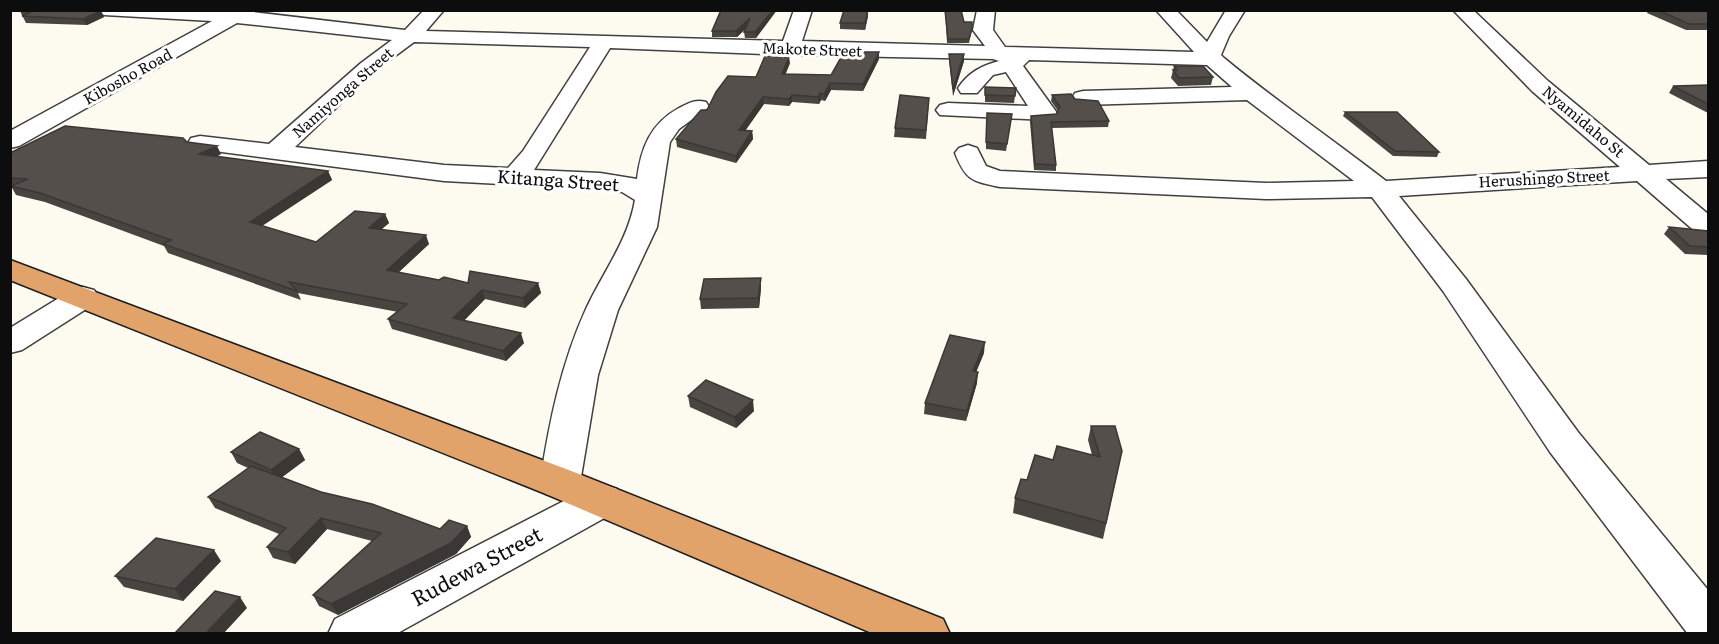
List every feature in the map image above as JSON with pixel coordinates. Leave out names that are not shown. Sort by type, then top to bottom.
[{"type":"highway","points":[[10,269],[560,483],[926,633]]},
{"type":"street","name":"Makote Street","points":[[104,10],[240,14],[410,36],[1005,59]]},
{"type":"street","points":[[410,36],[435,10]]},
{"type":"street","points":[[790,49],[803,10]]},
{"type":"street","points":[[948,110],[1045,113],[984,30],[986,10]]},
{"type":"street","points":[[1165,10],[1212,58],[1252,93],[1313,136],[1380,189],[1455,286],[1564,442],[1708,624]]},
{"type":"street","points":[[1212,58],[1219,36],[1236,10]]},
{"type":"street","name":"Nyamidaho St","points":[[1462,10],[1540,86],[1708,228]]},
{"type":"street","name":"Kibosho Road","points":[[10,141],[240,14]]},
{"type":"street","name":"Namiyonga Street","points":[[276,151],[368,67],[410,36]]},
{"type":"street","points":[[514,178],[533,154],[603,42]]},
{"type":"street","points":[[969,88],[986,71],[1005,59],[1041,55],[1212,58]]},
{"type":"street","points":[[1083,98],[1252,93]]},
{"type":"street","points":[[560,483],[569,412],[581,365],[603,308],[647,215],[654,146],[661,131],[675,119],[698,107]]},
{"type":"street","name":"Kitanga Street","points":[[200,143],[444,173],[600,181],[629,185],[649,196]]},
{"type":"street","name":"Herushingo Street","points":[[968,153],[975,171],[1000,179],[1254,191],[1380,189],[1708,169]]},
{"type":"street","points":[[10,343],[83,297]]},
{"type":"street","name":"Rudewa Street","points":[[352,633],[602,500]]},
{"type":"building","points":[[21,10],[101,11],[83,19],[22,16],[33,11]]},
{"type":"building","points":[[721,10],[773,10],[755,32],[744,32],[750,18],[736,31],[712,31]]},
{"type":"building","points":[[844,10],[868,10],[865,23],[840,23]]},
{"type":"building","points":[[945,10],[961,10],[964,22],[972,22],[969,39],[948,39]]},
{"type":"building","points":[[1658,10],[1708,10],[1708,24],[1689,24]]},
{"type":"building","points":[[844,52],[879,52],[863,84],[830,83],[824,94],[820,93],[818,97],[792,95],[789,99],[763,97],[739,130],[752,131],[736,156],[676,139],[701,110],[707,110],[716,92],[728,76],[756,77],[765,56],[789,57],[782,74],[831,75]]},
{"type":"building","points":[[949,54],[964,54],[953,89]]},
{"type":"building","points":[[1174,66],[1203,66],[1213,77],[1179,78],[1173,70],[1177,70]]},
{"type":"building","points":[[1708,85],[1708,104],[1673,86]]},
{"type":"building","points":[[985,87],[1016,88],[1015,96],[985,95]]},
{"type":"building","points":[[1071,94],[1075,99],[1098,101],[1109,121],[1051,122],[1056,165],[1035,164],[1031,116],[1056,114],[1060,107],[1052,95]]},
{"type":"building","points":[[900,95],[929,98],[926,130],[895,128]]},
{"type":"building","points":[[1345,112],[1397,112],[1439,152],[1395,151]]},
{"type":"building","points":[[987,113],[1012,114],[1007,144],[986,142]]},
{"type":"building","points":[[65,126],[183,138],[187,142],[217,146],[199,154],[328,171],[250,222],[316,242],[355,211],[385,214],[369,228],[426,235],[387,270],[439,280],[444,277],[468,283],[470,271],[538,283],[523,298],[482,290],[453,318],[521,333],[503,351],[388,319],[407,304],[289,282],[297,291],[163,244],[171,240],[40,193],[11,186],[28,179],[10,178],[10,153]]},
{"type":"building","points":[[1669,227],[1708,231],[1708,247],[1690,246]]},
{"type":"building","points":[[761,278],[758,298],[700,299],[704,279]]},
{"type":"building","points":[[950,335],[985,342],[973,371],[978,372],[967,411],[925,403]]},
{"type":"building","points":[[706,380],[753,400],[735,417],[688,396]]},
{"type":"building","points":[[1091,426],[1115,426],[1122,451],[1106,523],[1015,498],[1021,479],[1027,480],[1035,455],[1053,460],[1057,446],[1100,457]]},
{"type":"building","points":[[260,432],[299,449],[271,470],[231,452]]},
{"type":"building","points":[[251,466],[321,492],[372,504],[440,529],[449,520],[467,526],[451,543],[331,604],[313,595],[381,533],[321,518],[288,552],[267,547],[286,528],[208,497]]},
{"type":"building","points":[[156,538],[214,550],[175,589],[115,576]]},
{"type":"building","points":[[215,591],[240,597],[208,631],[217,633],[175,633]]}]
